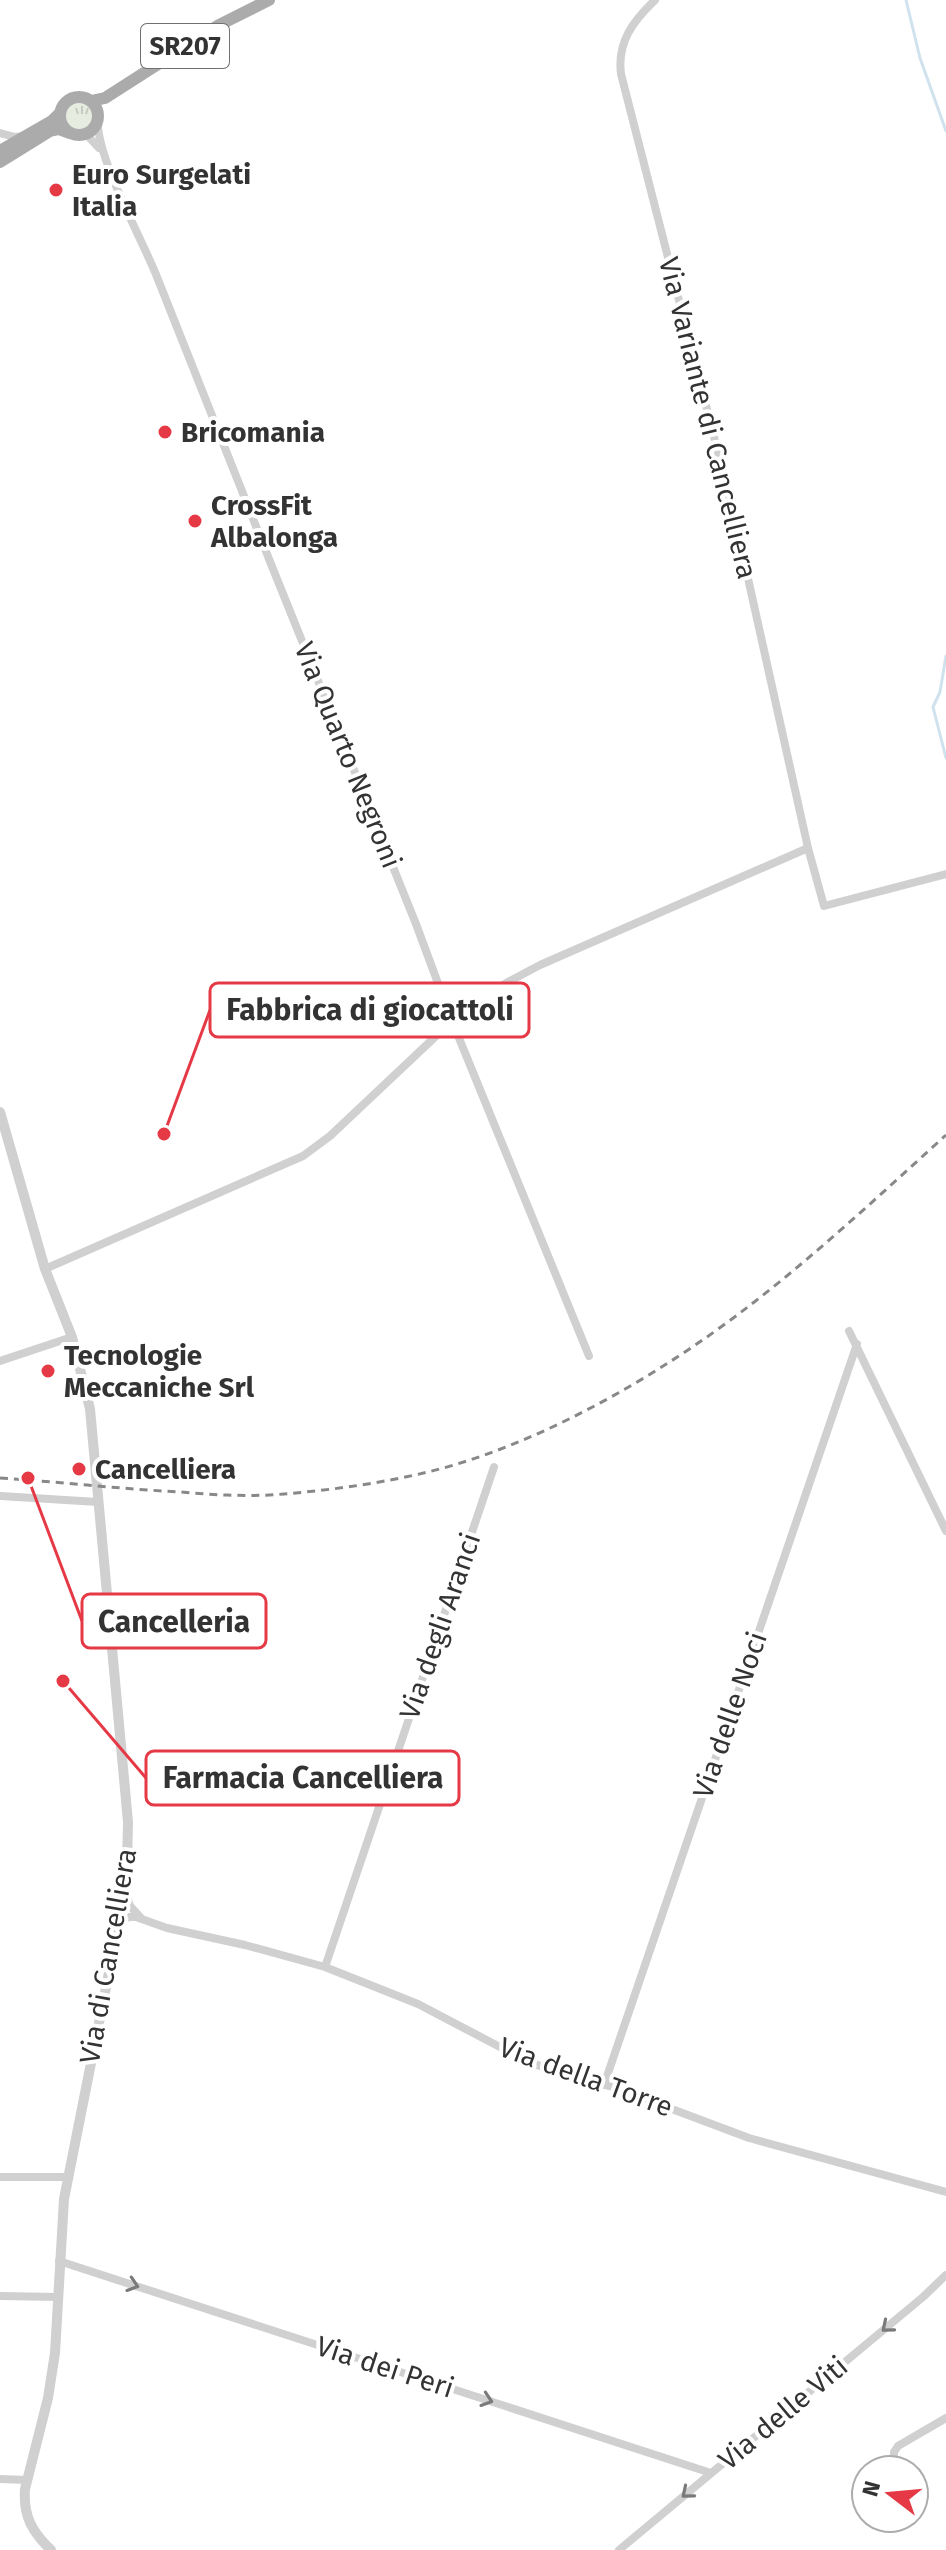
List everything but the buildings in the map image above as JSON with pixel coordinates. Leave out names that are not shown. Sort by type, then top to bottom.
[{"type":"main road","name":"SR207","points":[[86,134],[94,128],[98,107],[223,22],[269,0]]},
{"type":"main road","name":"SR207","points":[[0,151],[52,121],[71,99],[83,97],[98,107]]},
{"type":"main road","points":[[60,113],[62,124],[70,133]]},
{"type":"main road","points":[[0,162],[50,131],[59,129],[86,134]]},
{"type":"street","name":"Via Variante di Cancelliera","points":[[655,0],[626,35],[620,57],[621,74],[730,496],[808,848],[824,906],[946,874]]},
{"type":"street","name":"Via Quarto Negroni","points":[[98,107],[97,133],[104,155],[155,271],[452,1021],[589,1356]]},
{"type":"street","points":[[0,133],[15,137],[28,135]]},
{"type":"street","name":"Via Quarto Negroni","points":[[86,134],[104,155]]},
{"type":"street","points":[[45,1269],[303,1156],[330,1136],[452,1021],[528,970],[808,848]]},
{"type":"street","name":"Via di Cancelliera","points":[[0,1112],[45,1269],[72,1337],[90,1409],[127,1806],[125,1889],[68,2177],[60,2227],[59,2297],[51,2380],[24,2501],[28,2522],[51,2550]]},
{"type":"street","points":[[849,1331],[946,1531]]},
{"type":"street","points":[[0,1361],[72,1337]]},
{"type":"street","name":"Via delle Noci","points":[[604,2085],[857,1344]]},
{"type":"street","name":"Via degli Aranci","points":[[325,1967],[494,1467]]},
{"type":"street","points":[[0,1496],[98,1502]]},
{"type":"street","points":[[125,1889],[130,1906],[142,1919]]},
{"type":"street","name":"Via della Torre","points":[[120,1921],[132,1916],[167,1928],[325,1967],[418,2004],[529,2061],[749,2138],[946,2192]]},
{"type":"street","points":[[0,2177],[68,2177]]},
{"type":"street","name":"Via dei Peri","points":[[59,2261],[711,2473]]},
{"type":"street","name":"Via delle Viti","points":[[619,2550],[946,2275]]},
{"type":"street","points":[[0,2296],[59,2297]]},
{"type":"street","points":[[894,2454],[898,2446],[946,2418]]},
{"type":"street","points":[[0,2479],[27,2480]]},
{"type":"green space","points":[[79,99],[91,104],[96,116],[91,128],[79,133],[67,128],[62,116],[67,104]]},
{"type":"waterway","points":[[906,0],[920,58],[946,131]]},
{"type":"waterway","points":[[946,656],[940,692],[933,707],[946,758]]},
{"type":"railway","points":[[0,1478],[207,1494],[271,1495],[375,1483],[470,1460],[555,1426],[597,1405],[714,1332],[800,1265],[946,1135]]},
{"type":"place","name":"Euro Surgelati Italia","points":[[56,190]]},
{"type":"place","name":"Bricomania","points":[[165,432]]},
{"type":"place","name":"CrossFit Albalonga","points":[[195,521]]},
{"type":"place","name":"Fabbrica di giocattoli","points":[[164,1134]]},
{"type":"place","name":"Tecnologie Meccaniche Srl","points":[[48,1371]]},
{"type":"place","name":"Cancelliera","points":[[79,1469]]},
{"type":"place","name":"Cancelleria","points":[[28,1478]]},
{"type":"place","name":"Farmacia Cancelliera","points":[[63,1681]]}]
